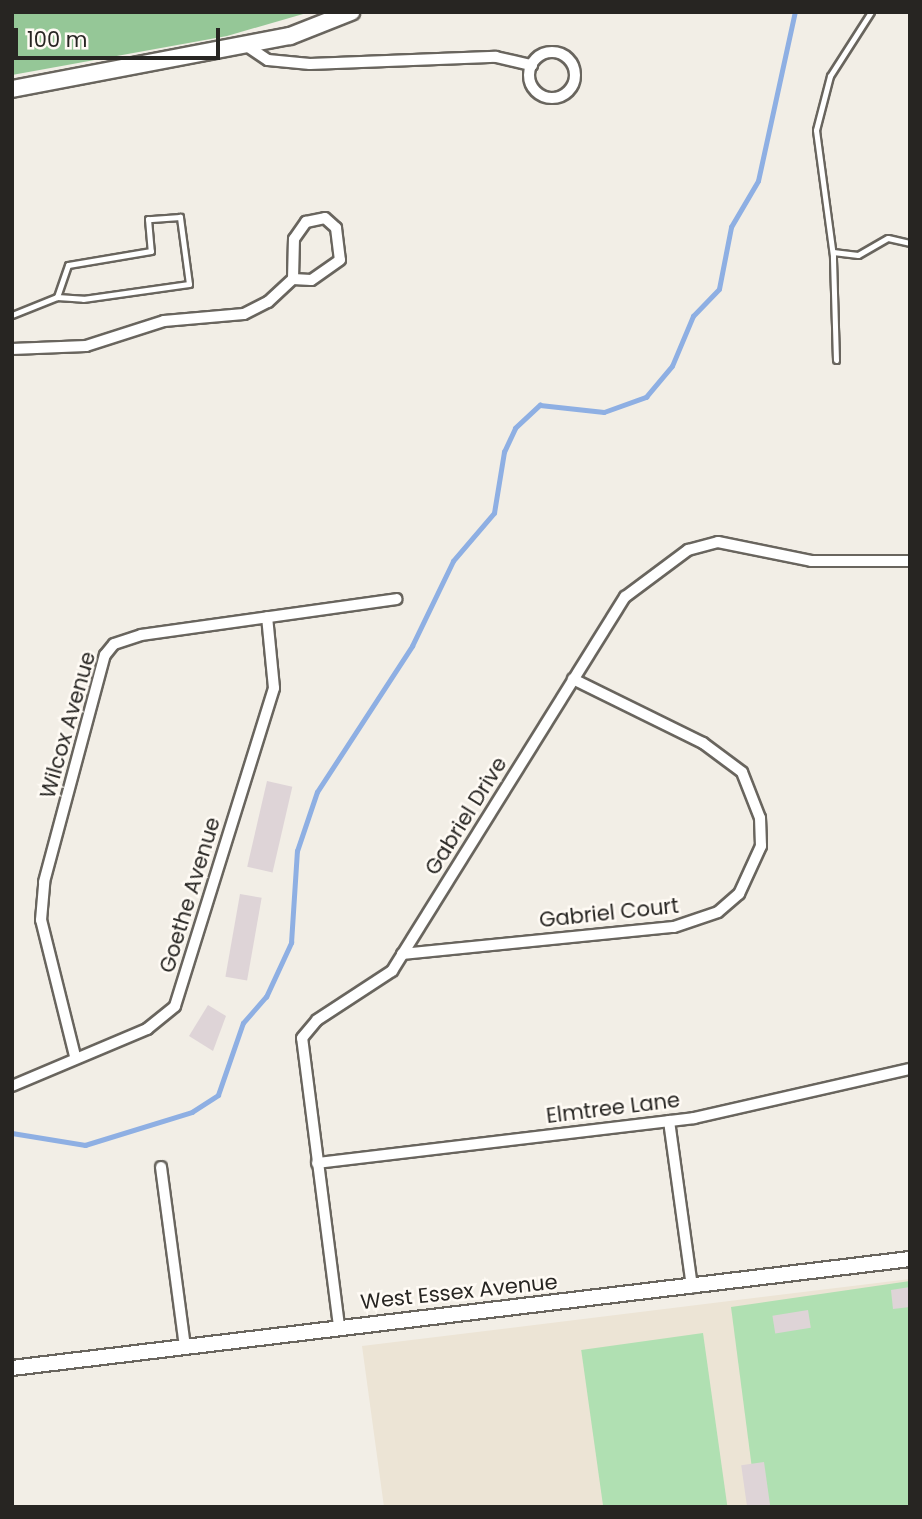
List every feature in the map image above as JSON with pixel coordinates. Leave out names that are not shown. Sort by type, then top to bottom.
[{"type":"main road","points":[[12,89],[247,46],[290,36],[351,12]]},
{"type":"street","points":[[247,46],[268,60],[310,64],[496,57],[532,65]]},
{"type":"street","points":[[545,53],[563,55],[575,68],[573,86],[559,98],[541,96],[530,82],[532,65],[545,53]]},
{"type":"street","points":[[12,349],[86,346],[163,321],[244,314],[268,302],[293,279],[310,279],[340,260],[336,228],[325,218],[306,222],[294,239],[293,279]]},
{"type":"street","name":"Gabriel Drive","points":[[339,1326],[302,1038],[317,1020],[392,971],[625,597],[688,550],[718,542],[811,561],[910,561]]},
{"type":"street","name":"Wilcox Avenue","points":[[75,1056],[40,920],[44,882],[105,655],[114,644],[141,635],[396,598]]},
{"type":"street","name":"Goethe Avenue","points":[[12,1086],[75,1056],[147,1030],[175,1006],[274,688],[267,617]]},
{"type":"street","name":"Gabriel Court","points":[[402,954],[674,928],[718,912],[738,894],[761,846],[760,818],[742,772],[703,743],[573,679]]},
{"type":"street","name":"Elmtree Lane","points":[[317,1163],[670,1121],[910,1069]]},
{"type":"street","points":[[670,1121],[692,1286]]},
{"type":"street","points":[[161,1167],[185,1347]]},
{"type":"street","name":"West Essex Avenue","points":[[12,1368],[339,1326],[910,1259]]},
{"type":"lane","points":[[836,360],[833,252],[816,130],[830,76],[871,12]]},
{"type":"lane","points":[[12,315],[57,297],[83,299],[189,284],[180,216],[148,219],[151,251],[68,265],[57,297]]},
{"type":"lane","points":[[833,252],[858,255],[888,238],[910,243]]},
{"type":"shaded area","points":[[910,1279],[910,1507],[384,1507],[362,1346]]},
{"type":"green space","points":[[12,12],[310,12],[227,36],[12,75]]},
{"type":"green space","points":[[910,1281],[910,1507],[757,1507],[731,1307]]},
{"type":"green space","points":[[703,1333],[727,1507],[603,1507],[581,1350]]},
{"type":"building","points":[[267,781],[292,787],[273,873],[247,867]]},
{"type":"building","points":[[240,894],[262,898],[247,981],[225,977]]},
{"type":"building","points":[[208,1005],[226,1016],[213,1051],[189,1036]]},
{"type":"building","points":[[910,1287],[910,1307],[893,1309],[891,1290]]},
{"type":"building","points":[[808,1310],[811,1328],[775,1333],[772,1316]]},
{"type":"building","points":[[764,1462],[770,1507],[747,1507],[741,1465]]},
{"type":"waterway","points":[[12,1133],[85,1145],[192,1112],[218,1095],[243,1023],[266,997],[291,943],[297,851],[317,792],[412,646],[453,561],[494,513],[504,452],[515,428],[540,405],[604,412],[646,397],[672,366],[693,316],[719,289],[731,227],[758,181],[795,12]]}]
